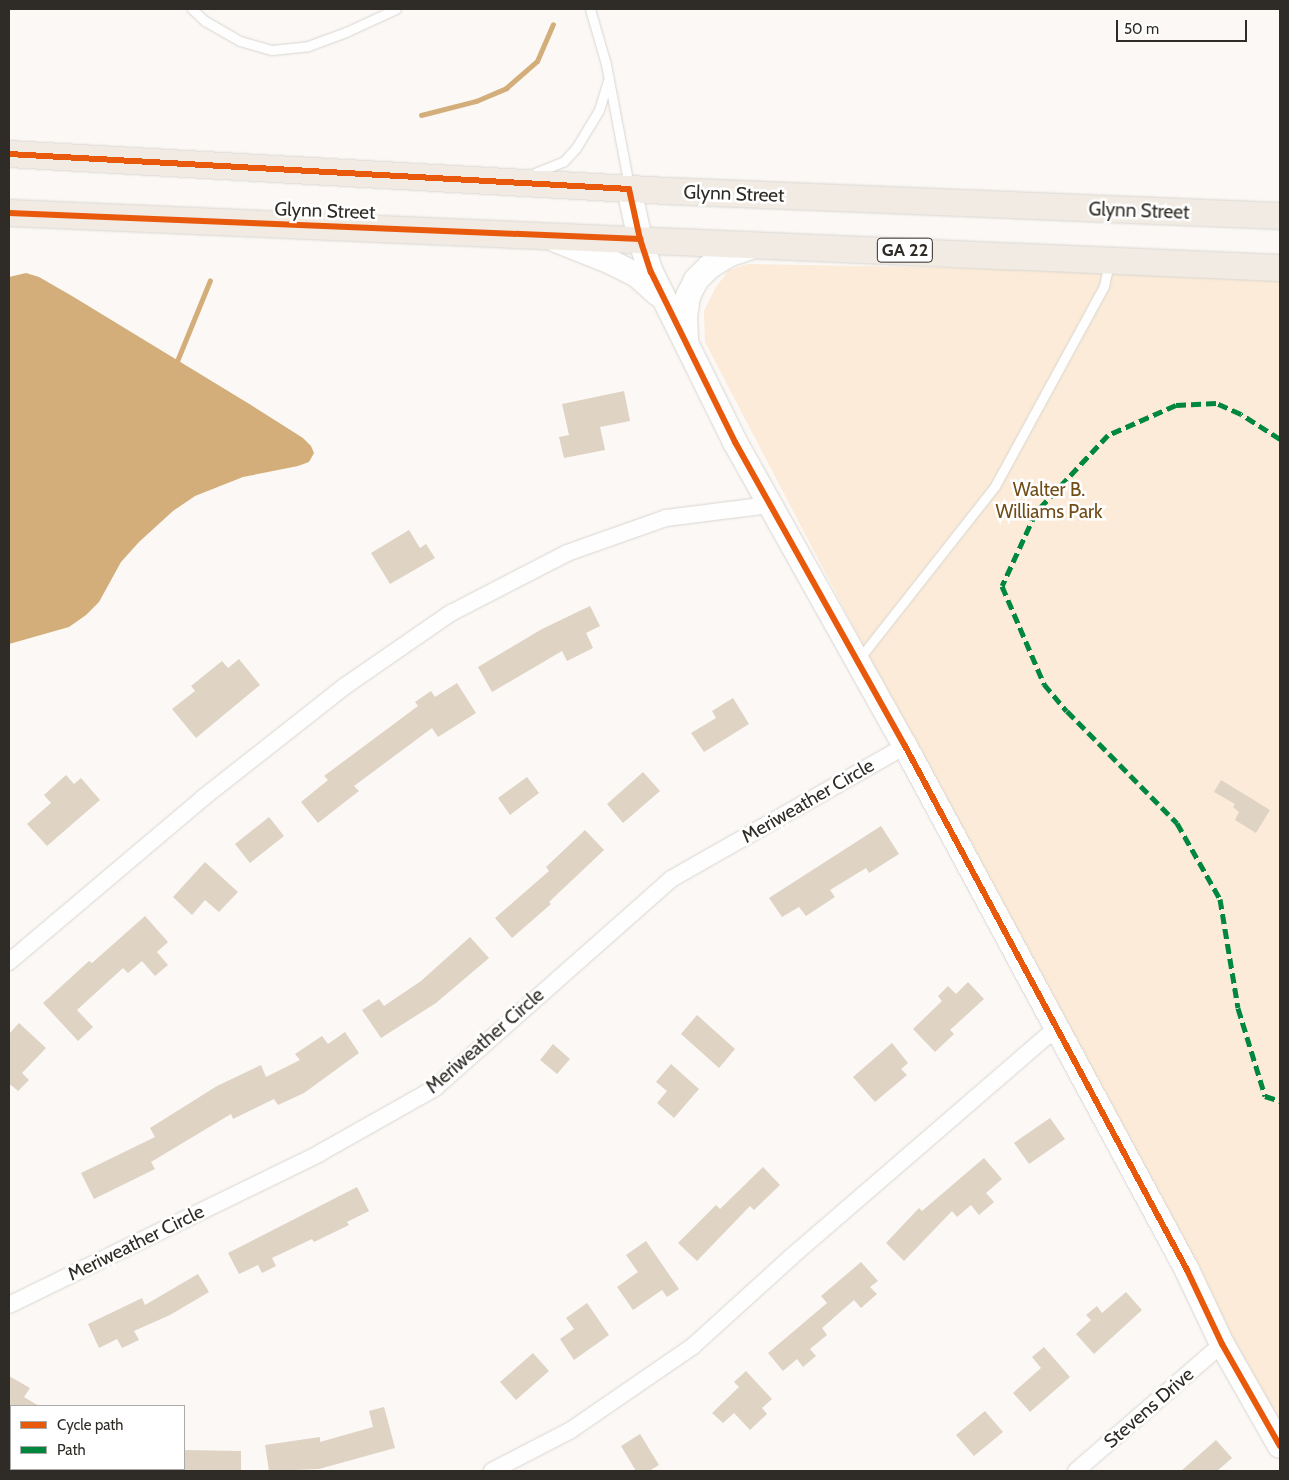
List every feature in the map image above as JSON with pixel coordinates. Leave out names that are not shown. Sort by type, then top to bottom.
[{"type":"main road","name":"Glynn Street","points":[[9,154],[629,189],[1280,216]]},
{"type":"main road","points":[[629,189],[640,239],[651,272],[735,442],[905,746],[1188,1270],[1222,1344],[1280,1446]]},
{"type":"main road","name":"Glynn Street","points":[[9,213],[538,234],[1280,268]]},
{"type":"main road","points":[[538,234],[611,262],[638,276],[665,300]]},
{"type":"main road","points":[[686,343],[685,316],[688,296],[696,280],[709,267],[728,255],[762,244]]},
{"type":"street","points":[[9,962],[220,784],[345,686],[451,613],[567,554],[666,518],[770,505]]},
{"type":"street","name":"Meriweather Circle","points":[[9,1305],[318,1154],[435,1088],[671,879],[905,746]]},
{"type":"street","points":[[492,1471],[571,1430],[693,1346],[798,1251],[1057,1027]]},
{"type":"street","name":"Stevens Drive","points":[[1076,1471],[1222,1344]]},
{"type":"lane","points":[[192,9],[205,21],[240,41],[272,50],[308,46],[346,32],[396,9]]},
{"type":"lane","points":[[590,9],[608,78],[629,189]]},
{"type":"lane","points":[[511,183],[563,162],[576,148],[599,110],[608,78]]},
{"type":"lane","points":[[858,662],[995,486],[1104,286],[1110,260]]},
{"type":"green space","name":"Walter B. Williams Park","points":[[748,264],[1280,274],[1280,1446],[705,342],[704,311],[716,287],[729,270]]},
{"type":"shaded area","points":[[26,273],[39,277],[72,296],[251,405],[303,438],[311,446],[314,453],[309,462],[298,466],[243,477],[195,496],[173,511],[139,542],[121,562],[99,602],[86,615],[69,627],[9,644],[9,277]]},
{"type":"building","points":[[624,391],[630,421],[600,427],[605,450],[564,458],[559,437],[569,435],[562,404]]},
{"type":"building","points":[[409,530],[420,548],[426,544],[435,558],[390,584],[371,553]]},
{"type":"building","points":[[590,606],[600,626],[586,633],[593,648],[567,661],[562,651],[492,692],[478,667],[542,629]]},
{"type":"building","points":[[239,659],[260,685],[196,738],[172,709],[195,691],[191,686],[222,661],[228,668]]},
{"type":"building","points":[[457,683],[476,713],[438,737],[432,728],[354,786],[359,791],[318,823],[301,802],[328,780],[324,776],[418,706],[415,702],[431,691],[435,697]]},
{"type":"building","points":[[733,698],[749,724],[704,752],[691,733],[716,718],[712,711]]},
{"type":"building","points":[[643,772],[660,791],[623,823],[607,804]]},
{"type":"building","points":[[66,775],[74,784],[81,778],[100,800],[47,846],[27,824],[51,803],[44,795]]},
{"type":"building","points":[[527,777],[539,793],[510,815],[498,798]]},
{"type":"building","points":[[1221,780],[1270,810],[1256,833],[1235,820],[1239,812],[1233,807],[1235,804],[1214,792]]},
{"type":"building","points":[[269,817],[284,836],[250,863],[235,844]]},
{"type":"building","points":[[881,826],[899,854],[869,873],[866,868],[830,890],[835,897],[806,916],[799,907],[782,917],[769,898]]},
{"type":"building","points":[[585,830],[604,850],[549,902],[551,904],[512,938],[495,918],[549,871],[546,867]]},
{"type":"building","points":[[205,862],[238,892],[219,912],[205,900],[192,915],[173,897]]},
{"type":"building","points":[[145,916],[168,942],[157,952],[168,965],[155,976],[142,961],[128,973],[123,968],[77,1010],[93,1027],[78,1041],[43,1003],[89,961],[92,963]]},
{"type":"building","points":[[470,937],[489,958],[436,1003],[381,1038],[362,1010],[379,999],[384,1006],[421,981]]},
{"type":"building","points":[[968,982],[984,999],[950,1030],[954,1034],[935,1052],[913,1029],[942,1001],[938,996],[948,986],[956,994]]},
{"type":"building","points":[[697,1015],[735,1049],[719,1068],[681,1034]]},
{"type":"building","points":[[19,1023],[46,1048],[22,1073],[29,1080],[18,1091],[11,1085],[9,1087],[9,1034]]},
{"type":"building","points":[[345,1032],[359,1053],[304,1093],[278,1105],[274,1099],[233,1119],[231,1114],[151,1162],[155,1169],[94,1199],[81,1173],[155,1137],[150,1128],[217,1086],[261,1065],[266,1077],[300,1060],[295,1054],[322,1036],[328,1044]]},
{"type":"building","points":[[892,1043],[908,1063],[901,1069],[907,1075],[875,1102],[853,1077]]},
{"type":"building","points":[[553,1044],[570,1059],[557,1074],[540,1060]]},
{"type":"building","points":[[671,1064],[699,1089],[674,1118],[657,1103],[667,1091],[656,1082]]},
{"type":"building","points":[[1050,1118],[1065,1139],[1029,1164],[1014,1143]]},
{"type":"building","points":[[984,1158],[1002,1179],[986,1193],[994,1202],[979,1215],[971,1205],[957,1217],[952,1211],[904,1261],[886,1243],[919,1208],[922,1211]]},
{"type":"building","points":[[763,1167],[780,1185],[754,1210],[750,1206],[697,1261],[678,1243],[716,1205],[720,1209]]},
{"type":"building","points":[[357,1187],[369,1211],[347,1222],[349,1225],[314,1242],[312,1239],[272,1258],[276,1266],[262,1273],[258,1265],[239,1274],[228,1253]]},
{"type":"building","points":[[646,1241],[679,1289],[667,1297],[662,1290],[633,1310],[617,1287],[638,1272],[626,1255]]},
{"type":"building","points":[[861,1262],[878,1281],[870,1287],[877,1294],[861,1308],[854,1300],[822,1328],[827,1335],[810,1349],[816,1356],[803,1367],[797,1359],[783,1371],[768,1353],[827,1303],[821,1296]]},
{"type":"building","points":[[198,1274],[209,1292],[170,1315],[134,1331],[139,1340],[122,1348],[117,1339],[99,1348],[88,1324],[142,1298],[145,1305]]},
{"type":"building","points":[[1126,1292],[1142,1310],[1094,1354],[1076,1334],[1091,1320],[1086,1315],[1097,1306],[1102,1313]]},
{"type":"building","points":[[587,1303],[609,1335],[574,1360],[560,1339],[574,1329],[566,1318]]},
{"type":"building","points":[[1044,1347],[1070,1377],[1030,1412],[1013,1393],[1041,1368],[1032,1357]]},
{"type":"building","points":[[533,1353],[549,1371],[516,1400],[500,1382]]},
{"type":"building","points":[[746,1371],[772,1399],[762,1408],[767,1414],[750,1430],[734,1413],[723,1423],[712,1413],[739,1387],[734,1382]]},
{"type":"building","points":[[9,1376],[30,1388],[24,1397],[37,1405],[10,1405],[9,1421]]},
{"type":"building","points":[[384,1407],[395,1448],[319,1469],[269,1471],[265,1445],[320,1437],[320,1442],[373,1427],[369,1411]]},
{"type":"building","points":[[985,1411],[1003,1432],[974,1456],[956,1435]]},
{"type":"building","points":[[640,1434],[659,1465],[649,1471],[636,1471],[621,1446]]},
{"type":"building","points":[[1216,1440],[1232,1458],[1217,1471],[1181,1471]]},
{"type":"building","points":[[185,1450],[241,1451],[241,1471],[184,1471]]},
{"type":"waterway","points":[[421,115],[476,101],[506,88],[537,61],[553,24]]},
{"type":"waterway","points":[[177,361],[210,280]]},
{"type":"marked path","points":[[1280,439],[1241,414],[1216,403],[1176,405],[1108,435],[1036,512],[1002,586],[1044,684],[1067,711],[1177,823],[1220,899],[1238,1008],[1265,1096],[1280,1101]]},
{"type":"cycle path","points":[[9,154],[629,189],[640,239],[651,272],[735,442],[905,746],[1187,1270],[1222,1344],[1280,1446]]},
{"type":"cycle path","points":[[9,213],[640,239]]}]
